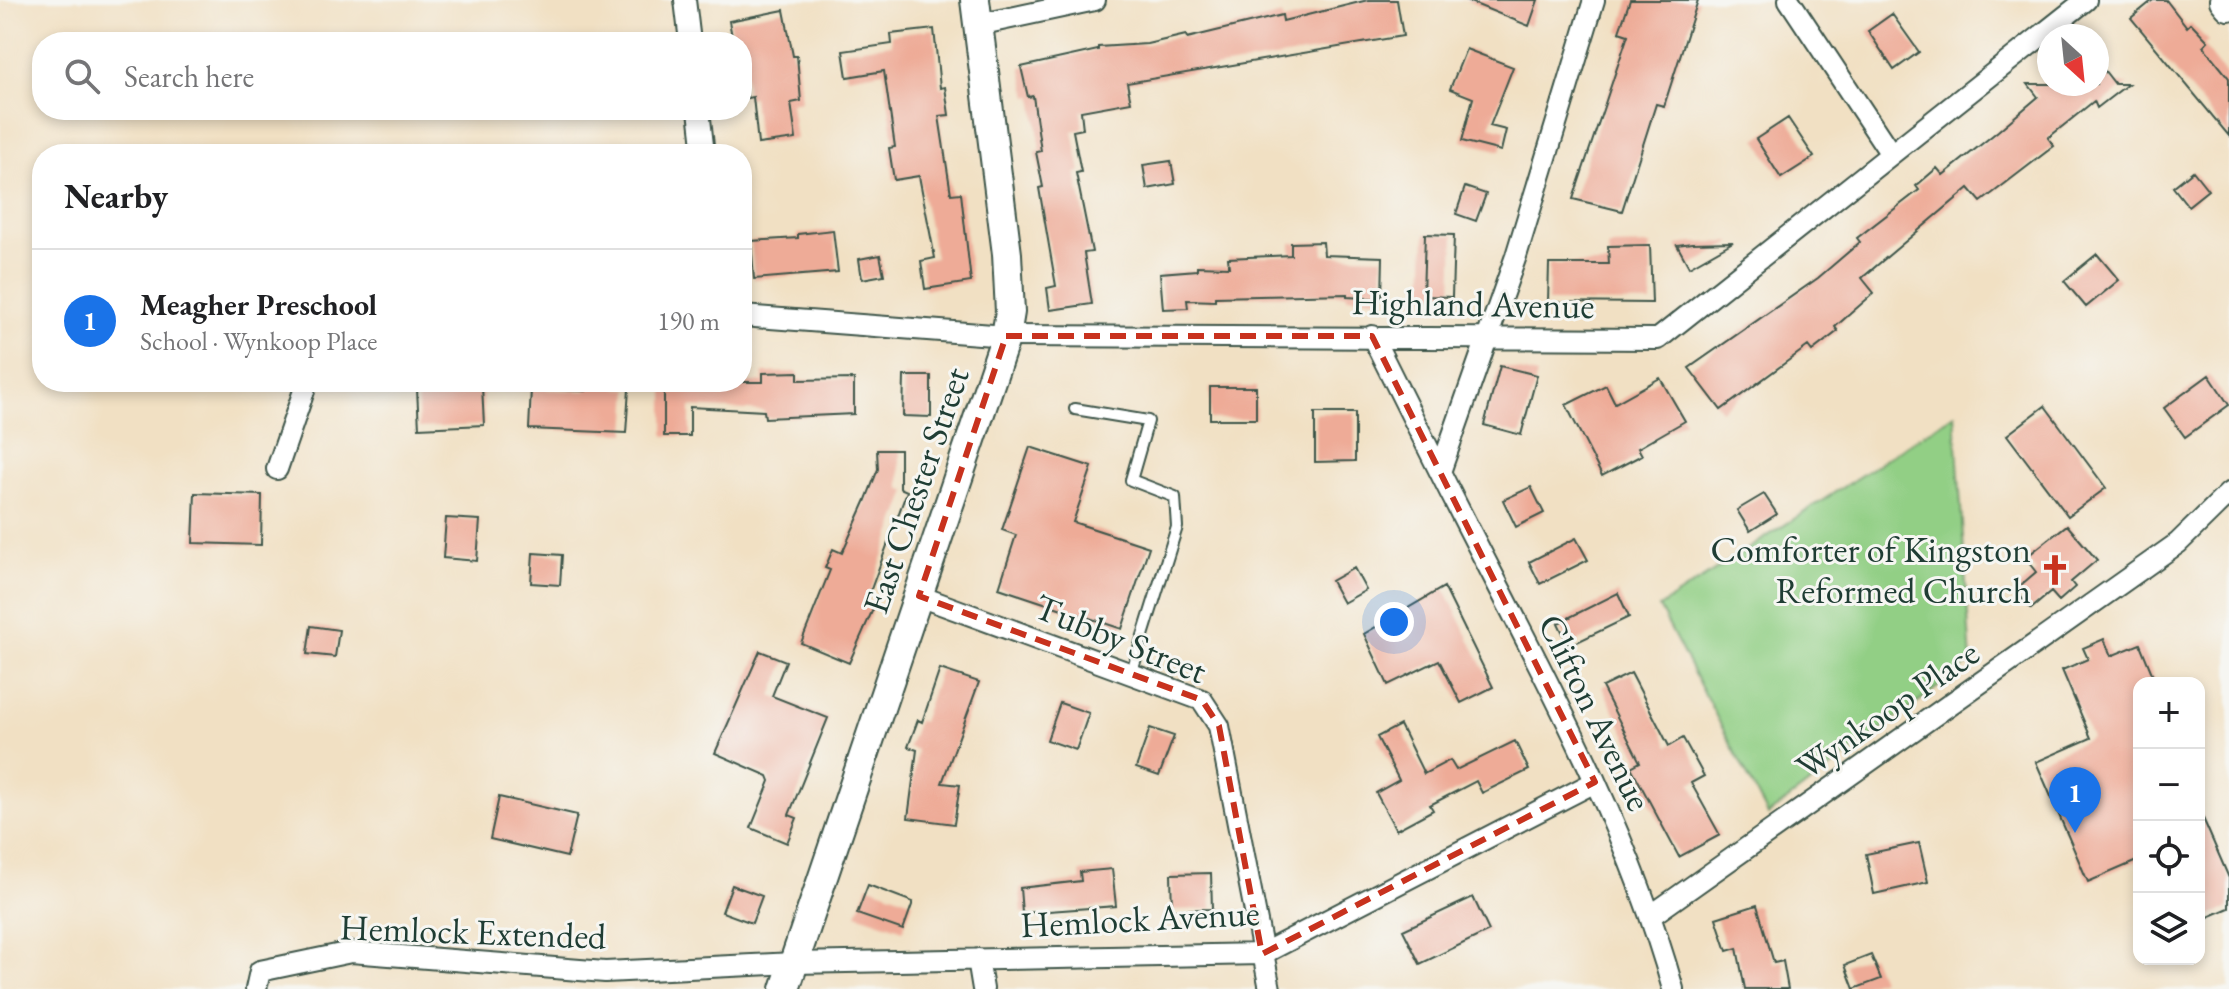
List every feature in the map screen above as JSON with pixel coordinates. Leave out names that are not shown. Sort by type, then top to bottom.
[{"type":"main road","points":[[2224,0],[2229,6]]},
{"type":"main road","name":"East Chester Street","points":[[789,976],[1006,336],[1010,312],[1007,254],[977,12]]},
{"type":"street","points":[[685,0],[689,32]]},
{"type":"street","points":[[977,12],[1095,0]]},
{"type":"street","points":[[1440,472],[1487,337],[1594,0]]},
{"type":"street","points":[[1789,0],[1891,154]]},
{"type":"street","name":"Highland Avenue","points":[[752,317],[1006,336],[1658,339],[2086,0]]},
{"type":"street","points":[[700,120],[703,144]]},
{"type":"street","name":"Clifton Avenue","points":[[1372,336],[1595,782],[1652,915],[1673,989]]},
{"type":"street","points":[[277,469],[304,392]]},
{"type":"street","name":"Wynkoop Place","points":[[1652,915],[2178,543],[2229,493]]},
{"type":"street","name":"Tubby Street","points":[[919,596],[1202,700],[1219,726],[1270,989]]},
{"type":"street","name":"Hemlock Avenue","points":[[653,970],[789,976],[978,959],[1262,954],[1595,782]]},
{"type":"street","name":"Hemlock Extended","points":[[256,989],[260,971],[351,952],[605,972],[653,970]]},
{"type":"street","points":[[978,959],[983,989]]},
{"type":"lane","points":[[1075,409],[1148,421],[1131,480],[1175,497],[1177,527],[1131,674]]},
{"type":"highlighted area","points":[[1006,336],[1372,336],[1595,782],[1262,954],[1219,726],[1202,700],[919,596]]},
{"type":"green space","points":[[1955,414],[1971,662],[1768,815],[1659,607]]},
{"type":"building","points":[[1368,0],[1397,0],[1403,36],[1127,83],[1131,102],[1081,111],[1083,129],[1073,131],[1081,172],[1076,173],[1092,252],[1084,253],[1092,304],[1050,310],[1047,288],[1056,286],[1039,188],[1043,187],[1036,152],[1041,151],[1033,96],[1028,97],[1021,67],[1098,50],[1098,47],[1147,44],[1186,35],[1187,38],[1282,15],[1283,21]]},
{"type":"building","points":[[1465,0],[1538,0],[1529,26]]},
{"type":"building","points":[[1630,0],[1698,0],[1664,106],[1656,104],[1622,211],[1573,199],[1628,35],[1619,32]]},
{"type":"building","points":[[2153,0],[2166,0],[2187,27],[2191,23],[2208,41],[2203,46],[2229,78],[2229,136],[2131,18]]},
{"type":"building","points":[[784,10],[793,56],[797,56],[801,101],[791,103],[796,139],[758,144],[752,97],[752,32],[731,32],[729,21]]},
{"type":"building","points":[[1892,14],[1919,52],[1894,70],[1868,31]]},
{"type":"building","points":[[934,29],[940,88],[945,87],[949,115],[939,116],[951,194],[961,193],[971,282],[925,289],[921,261],[935,258],[919,176],[894,180],[889,148],[895,147],[884,71],[847,77],[843,51],[892,44],[891,34]]},
{"type":"building","points":[[1466,49],[1513,67],[1490,126],[1506,130],[1501,151],[1462,141],[1473,98],[1450,89]]},
{"type":"building","points":[[2109,76],[2115,84],[2128,84],[2097,108],[2094,101],[2048,138],[2054,146],[1981,202],[1969,188],[1862,278],[1874,293],[1835,327],[1838,331],[1812,351],[1808,346],[1721,410],[1689,368],[1818,278],[1860,242],[1857,238],[1919,190],[1916,186],[1937,168],[1943,175],[2038,97],[2109,96]]},
{"type":"building","points":[[2028,84],[2037,84],[2037,96]]},
{"type":"building","points":[[1788,118],[1814,157],[1781,178],[1756,139]]},
{"type":"building","points":[[1171,161],[1175,184],[1147,189],[1143,165]]},
{"type":"building","points":[[2193,171],[2208,190],[2188,206],[2173,187]]},
{"type":"building","points":[[1465,187],[1486,194],[1476,221],[1456,214]]},
{"type":"building","points":[[833,230],[838,272],[754,279],[752,241],[798,238],[798,234]]},
{"type":"building","points":[[1425,234],[1454,235],[1452,297],[1423,296]]},
{"type":"building","points":[[1323,242],[1324,255],[1383,257],[1382,299],[1347,297],[1347,294],[1215,297],[1215,301],[1187,300],[1188,308],[1163,309],[1160,273],[1197,270],[1197,266],[1229,267],[1228,258],[1291,255],[1291,243]]},
{"type":"building","points":[[1733,242],[1689,267],[1677,245],[1692,243]]},
{"type":"building","points":[[1650,245],[1652,303],[1548,302],[1549,264],[1609,264],[1608,246]]},
{"type":"building","points":[[2097,254],[2119,280],[2086,307],[2064,281]]},
{"type":"building","points":[[880,255],[884,275],[862,279],[859,259]]},
{"type":"building","points":[[1500,366],[1537,375],[1521,435],[1484,425]]},
{"type":"building","points":[[798,372],[798,380],[854,379],[854,414],[765,418],[764,411],[690,407],[690,436],[664,436],[664,392],[752,392],[752,382],[763,382],[763,373]]},
{"type":"building","points":[[2209,375],[2229,405],[2185,437],[2164,408]]},
{"type":"building","points":[[904,376],[931,376],[931,417],[903,416]]},
{"type":"building","points":[[1660,378],[1685,421],[1638,448],[1642,455],[1602,476],[1566,405],[1606,385],[1615,403]]},
{"type":"building","points":[[1210,387],[1256,387],[1256,419],[1210,419]]},
{"type":"building","points":[[417,392],[482,392],[484,425],[419,428]]},
{"type":"building","points":[[531,392],[629,392],[626,433],[529,429]]},
{"type":"building","points":[[2045,406],[2106,488],[2068,516],[2007,435]]},
{"type":"building","points":[[1315,413],[1355,413],[1355,461],[1315,462]]},
{"type":"building","points":[[1030,447],[1092,467],[1073,522],[1149,547],[1122,629],[999,588],[1016,535],[1002,530]]},
{"type":"building","points":[[877,450],[900,450],[900,488],[907,491],[866,603],[874,607],[849,663],[801,643],[830,570],[825,568],[833,549],[842,553],[878,469]]},
{"type":"building","points":[[1531,487],[1544,513],[1516,527],[1503,500]]},
{"type":"building","points":[[195,493],[262,495],[261,545],[193,543]]},
{"type":"building","points":[[1764,494],[1777,514],[1750,531],[1737,510]]},
{"type":"building","points":[[446,518],[480,520],[477,561],[443,558]]},
{"type":"building","name":"Comforter of Kingston Reformed Church","points":[[2067,525],[2097,560],[2071,582],[2075,587],[2059,601],[2051,592],[2031,609],[2015,590],[2036,572],[2025,558]]},
{"type":"building","points":[[1576,538],[1588,560],[1540,584],[1529,562]]},
{"type":"building","points":[[533,553],[562,555],[560,585],[531,583]]},
{"type":"building","points":[[1354,568],[1366,590],[1343,603],[1331,581]]},
{"type":"building","points":[[1444,587],[1493,687],[1461,703],[1439,660],[1388,685],[1364,634]]},
{"type":"building","points":[[1618,593],[1629,617],[1569,646],[1558,623]]},
{"type":"building","points":[[311,626],[339,630],[335,657],[307,654]]},
{"type":"building","points":[[2104,639],[2111,656],[2140,644],[2154,677],[2133,677],[2133,863],[2088,882],[2036,762],[2091,738],[2062,670],[2088,659],[2083,648]]},
{"type":"building","points":[[760,651],[786,661],[772,696],[828,718],[789,815],[797,818],[787,843],[751,828],[770,781],[768,776],[715,753]]},
{"type":"building","points":[[940,669],[979,682],[942,783],[960,785],[954,824],[908,818],[917,750],[908,747],[918,720],[922,722]]},
{"type":"building","points":[[1631,673],[1669,746],[1683,738],[1704,776],[1691,783],[1720,835],[1679,857],[1631,767],[1640,762],[1602,687]]},
{"type":"building","points":[[1060,703],[1089,713],[1076,750],[1047,740]]},
{"type":"building","points":[[1400,725],[1424,774],[1450,760],[1456,770],[1515,741],[1529,770],[1482,793],[1476,781],[1430,805],[1433,810],[1396,830],[1376,793],[1399,780],[1377,737]]},
{"type":"building","points":[[1150,728],[1174,736],[1159,776],[1136,768]]},
{"type":"building","points":[[499,797],[577,815],[567,857],[490,839]]},
{"type":"building","points":[[2205,823],[2229,878],[2229,908],[2205,918]]},
{"type":"building","points":[[1919,843],[1928,882],[1874,894],[1866,854]]},
{"type":"building","points":[[1112,869],[1116,906],[1022,913],[1020,888],[1081,881],[1080,872]]},
{"type":"building","points":[[1211,873],[1212,909],[1172,910],[1171,874]]},
{"type":"building","points":[[732,885],[762,896],[752,923],[722,912]]},
{"type":"building","points":[[868,885],[913,902],[903,930],[857,914]]},
{"type":"building","points":[[1473,897],[1489,931],[1420,964],[1403,930]]},
{"type":"building","points":[[1757,905],[1774,963],[1783,961],[1788,989],[1745,989],[1737,948],[1727,951],[1716,918]]},
{"type":"building","points":[[1871,955],[1881,979],[1854,989],[1845,965]]},
{"type":"place","name":"Comforter of Kingston Reformed Church","points":[[2055,570]]},
{"type":"place","name":"Meagher Preschool","points":[[2075,833]]}]
